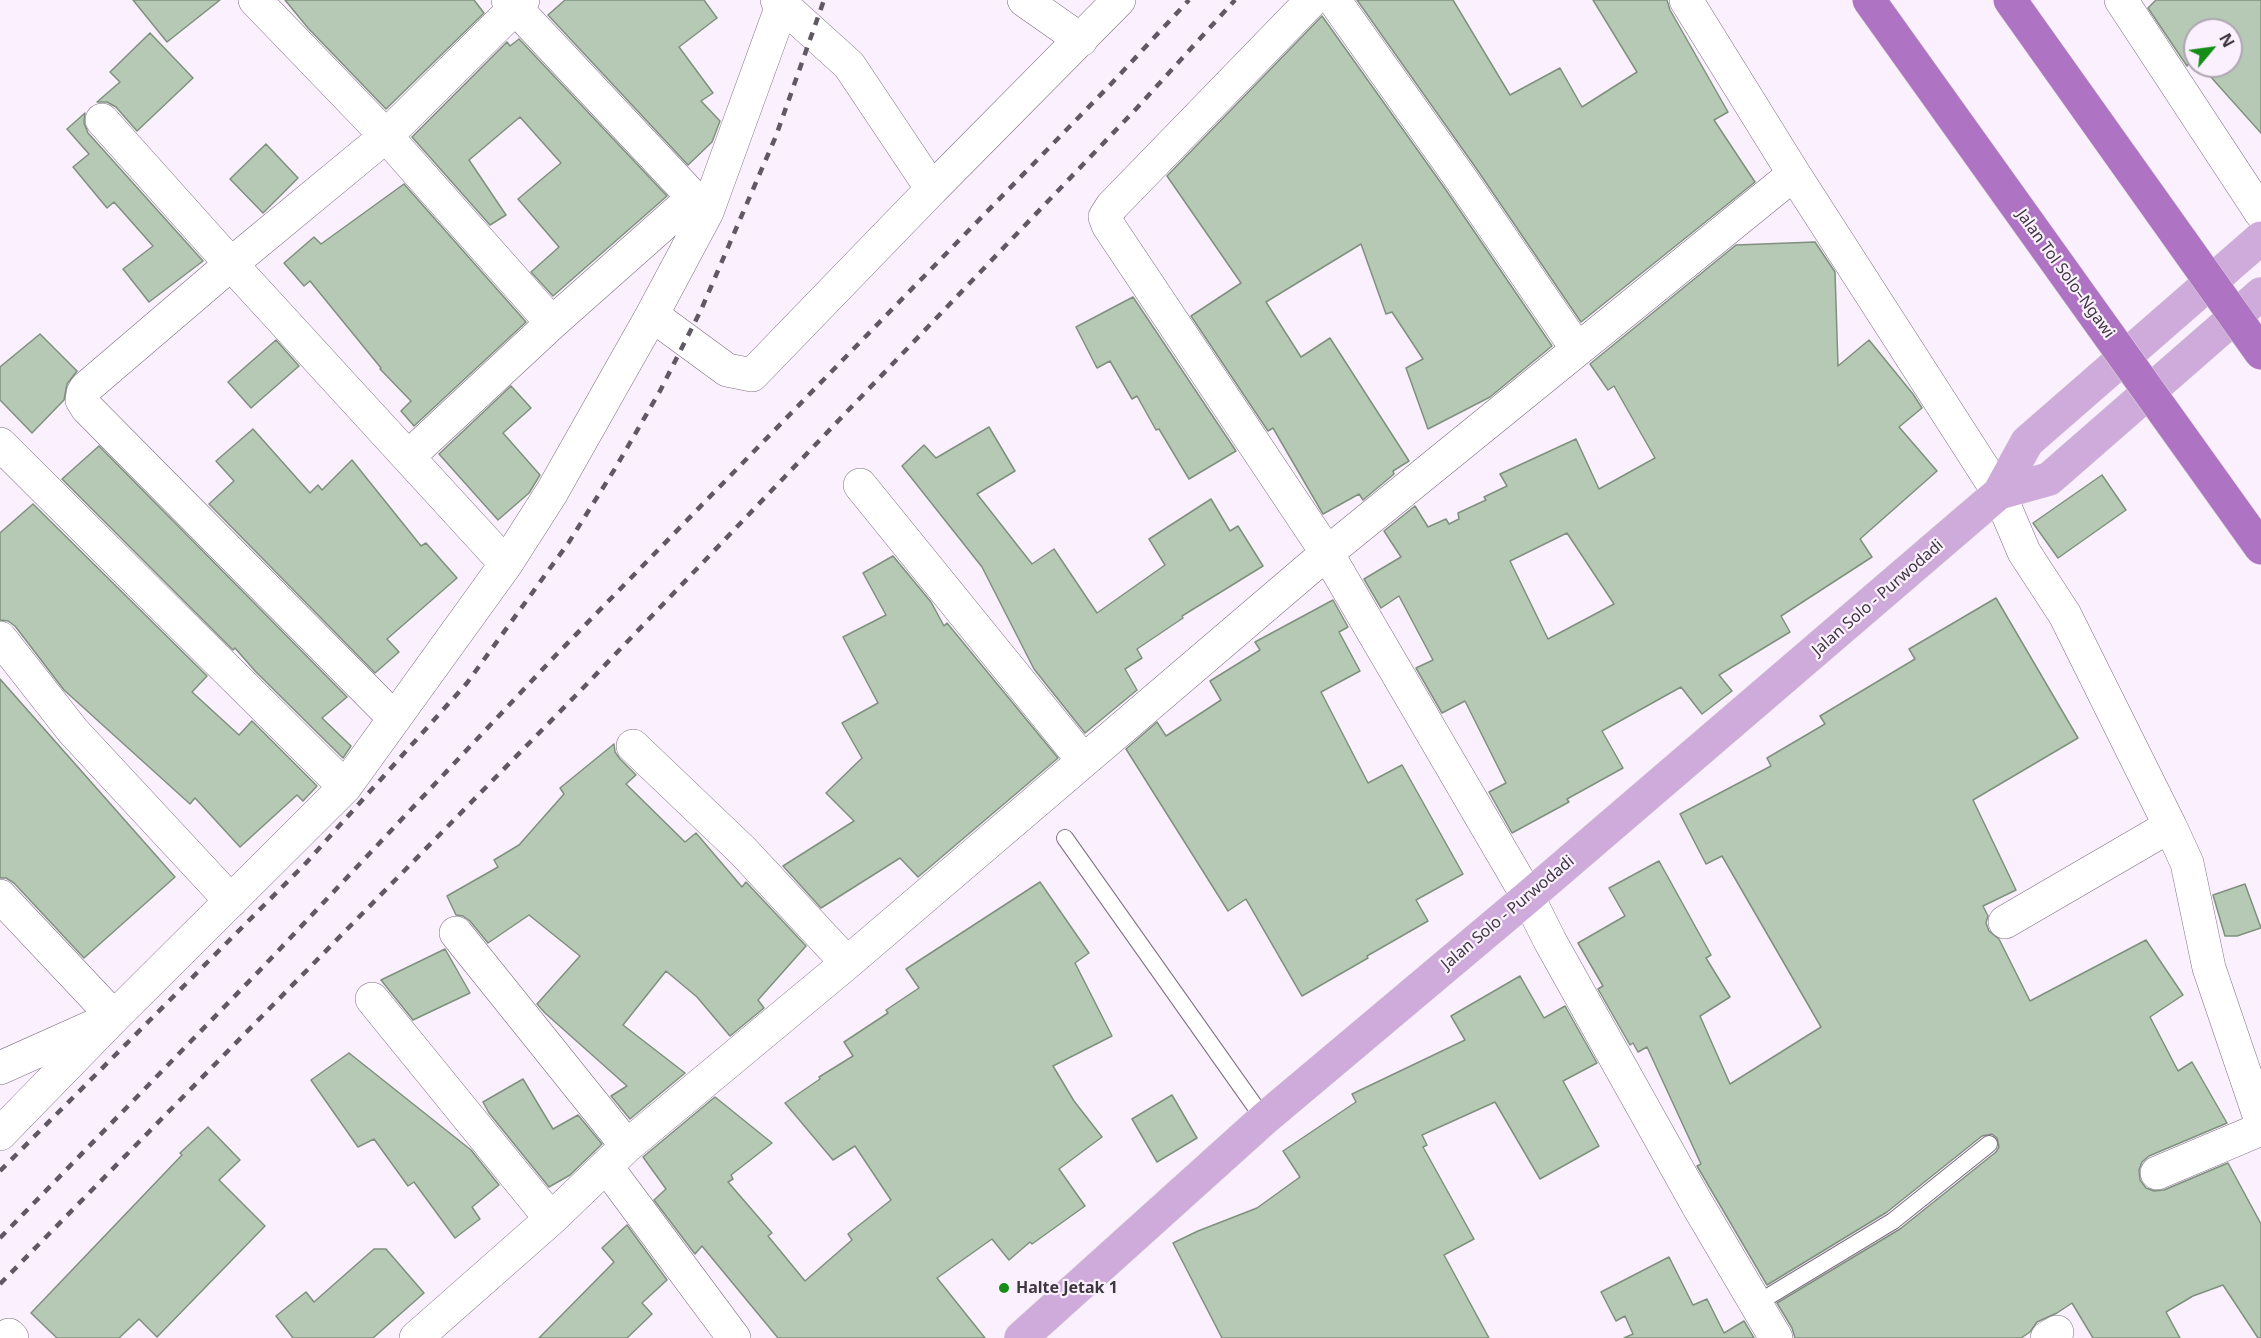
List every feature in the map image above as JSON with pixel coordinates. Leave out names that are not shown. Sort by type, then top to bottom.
[{"type":"highway","name":"Jalan Tol Solo–Ngawi","points":[[1869,0],[2261,548]]},
{"type":"highway","points":[[2010,0],[2261,353]]},
{"type":"main road","name":"Jalan Solo - Purwodadi","points":[[1022,1338],[1264,1119],[1528,897],[1999,494],[2027,442],[2261,238]]},
{"type":"main road","name":"Jalan Solo - Purwodadi","points":[[1999,494],[2049,479],[2261,294]]},
{"type":"street","points":[[255,0],[386,136],[552,322]]},
{"type":"street","points":[[1024,0],[1081,40]]},
{"type":"street","points":[[652,315],[727,370],[752,375],[1119,0]]},
{"type":"street","points":[[1312,0],[1112,206],[1105,217],[1108,225],[1327,552],[1528,897],[1697,1204],[1776,1338]]},
{"type":"street","points":[[1334,0],[1461,179],[1577,350]]},
{"type":"street","points":[[1686,0],[1794,174],[1999,494],[2024,552],[2065,615],[2187,863],[2209,968],[2261,1121]]},
{"type":"street","points":[[2121,0],[2261,213]]},
{"type":"street","points":[[394,718],[87,408],[82,400],[86,388],[386,136],[516,2],[700,205]]},
{"type":"street","points":[[4,1122],[114,1017],[345,787],[506,564],[552,492],[652,315],[700,205],[781,2],[849,65],[932,189]]},
{"type":"street","points":[[102,120],[506,564]]},
{"type":"street","points":[[416,1338],[550,1220],[617,1156],[847,963],[1327,552],[1794,174]]},
{"type":"street","points":[[408,457],[552,322],[700,205]]},
{"type":"street","points":[[0,444],[345,787]]},
{"type":"street","points":[[860,485],[1083,760]]},
{"type":"street","points":[[0,638],[73,731],[231,901]]},
{"type":"street","points":[[633,746],[743,851],[847,963]]},
{"type":"street","points":[[2005,922],[2170,826]]},
{"type":"street","points":[[0,896],[114,1017]]},
{"type":"street","points":[[456,933],[617,1156],[734,1338]]},
{"type":"street","points":[[372,999],[550,1220]]},
{"type":"street","points":[[0,1068],[114,1017]]},
{"type":"street","points":[[2157,1173],[2261,1129]]},
{"type":"lane","points":[[1065,838],[1264,1119]]},
{"type":"lane","points":[[1756,1304],[1893,1221],[1989,1144]]},
{"type":"building","points":[[133,0],[220,0],[167,42]]},
{"type":"building","points":[[285,0],[474,0],[484,13],[386,109],[308,28]]},
{"type":"building","points":[[565,0],[704,0],[717,18],[679,47],[713,93],[701,101],[720,121],[712,142],[688,165],[548,15]]},
{"type":"building","points":[[1357,0],[1453,0],[1510,95],[1560,68],[1582,107],[1637,72],[1593,0],[1667,0],[1670,10],[1728,112],[1714,120],[1755,182],[1581,322]]},
{"type":"building","points":[[2156,0],[2261,0],[2261,133],[2212,78],[2243,78],[2243,18],[2183,18],[2183,60],[2148,8]]},
{"type":"building","points":[[1322,16],[1446,190],[1552,346],[1490,397],[1428,429],[1406,368],[1423,359],[1392,312],[1386,314],[1361,244],[1266,302],[1301,357],[1330,338],[1409,461],[1393,471],[1394,474],[1363,500],[1359,494],[1323,514],[1273,428],[1268,431],[1191,316],[1241,283],[1167,176]]},
{"type":"building","points":[[150,33],[193,78],[137,131],[116,107],[107,102],[97,102],[120,82],[110,72]]},
{"type":"building","points":[[519,39],[667,196],[553,296],[531,272],[559,247],[518,199],[561,163],[520,117],[469,160],[506,215],[490,225],[412,137],[507,42],[510,46]]},
{"type":"building","points":[[85,113],[84,123],[88,133],[203,261],[149,302],[123,269],[153,246],[114,202],[107,208],[73,167],[89,154],[67,129]]},
{"type":"building","points":[[266,144],[298,178],[263,213],[230,179]]},
{"type":"building","points":[[404,184],[526,322],[414,426],[401,411],[411,401],[380,369],[310,281],[304,286],[284,263],[314,237],[321,244]]},
{"type":"building","points":[[1815,242],[1835,272],[1838,366],[1869,340],[1922,408],[1899,427],[1937,471],[1860,539],[1872,557],[1781,616],[1790,632],[1719,675],[1732,691],[1702,714],[1681,687],[1602,731],[1623,768],[1567,799],[1569,802],[1512,833],[1489,792],[1506,783],[1465,701],[1442,713],[1416,668],[1433,660],[1399,596],[1381,608],[1364,579],[1401,557],[1384,531],[1415,506],[1428,527],[1446,519],[1449,524],[1459,519],[1458,513],[1486,500],[1484,497],[1507,486],[1500,474],[1576,439],[1599,489],[1655,458],[1614,386],[1608,390],[1590,364],[1736,245]],"holes":[[[1567,533],[1614,604],[1548,639],[1510,561]]]},
{"type":"building","points":[[1133,297],[1236,451],[1189,479],[1159,429],[1156,430],[1137,396],[1132,399],[1110,361],[1097,368],[1076,327]]},
{"type":"building","points":[[40,334],[77,371],[67,384],[64,400],[32,433],[0,400],[0,367]]},
{"type":"building","points":[[276,340],[299,366],[251,408],[228,382]]},
{"type":"building","points":[[511,386],[531,408],[503,433],[540,475],[529,493],[498,520],[439,454]]},
{"type":"building","points":[[989,427],[1015,471],[977,494],[1032,564],[1054,549],[1097,613],[1165,565],[1149,539],[1211,499],[1230,531],[1238,526],[1263,566],[1182,616],[1183,618],[1137,649],[1142,658],[1125,669],[1137,690],[1085,733],[1034,669],[982,567],[902,466],[924,445],[936,458]]},
{"type":"building","points":[[253,429],[310,493],[318,485],[322,490],[352,460],[421,546],[426,543],[457,578],[387,639],[399,652],[375,673],[209,504],[234,481],[216,461]]},
{"type":"building","points":[[99,446],[347,697],[322,718],[351,746],[343,758],[256,672],[235,648],[233,650],[62,479]]},
{"type":"building","points":[[2102,475],[2126,510],[2058,558],[2033,523]]},
{"type":"building","points":[[33,504],[207,676],[192,692],[239,735],[252,721],[317,786],[303,801],[297,795],[240,847],[195,798],[190,804],[64,690],[15,626],[8,621],[0,620],[0,533]]},
{"type":"building","points":[[893,556],[931,602],[944,626],[947,623],[1058,758],[918,877],[900,858],[821,908],[783,866],[854,821],[826,793],[862,758],[842,723],[878,703],[843,637],[886,615],[863,573]]},
{"type":"building","points":[[1996,598],[2078,738],[1973,800],[2016,890],[1983,906],[1988,916],[1986,923],[1989,931],[1999,939],[2030,1001],[2146,940],[2183,995],[2150,1017],[2178,1071],[2192,1062],[2227,1123],[2149,1156],[2142,1162],[2139,1170],[2140,1180],[2146,1188],[2154,1191],[2164,1190],[2228,1163],[2261,1224],[2261,1338],[2258,1338],[2223,1285],[2193,1296],[2166,1312],[2180,1338],[2093,1338],[2072,1303],[2037,1322],[2030,1332],[2021,1338],[1795,1338],[1792,1328],[1777,1303],[1900,1229],[1996,1152],[1999,1147],[1997,1138],[1992,1134],[1982,1136],[1887,1212],[1767,1285],[1697,1166],[1701,1164],[1647,1047],[1638,1052],[1633,1043],[1630,1045],[1598,989],[1603,986],[1578,943],[1625,916],[1609,888],[1659,861],[1711,955],[1706,958],[1730,997],[1700,1016],[1730,1084],[1821,1027],[1722,856],[1706,864],[1680,814],[1771,766],[1767,758],[1825,724],[1820,716],[1915,659],[1909,649]]},
{"type":"building","points":[[1333,600],[1348,627],[1339,632],[1360,671],[1321,692],[1368,783],[1402,765],[1463,874],[1416,900],[1428,921],[1302,996],[1246,899],[1228,911],[1126,749],[1157,722],[1166,736],[1221,700],[1210,681],[1260,650],[1255,642]]},
{"type":"building","points":[[0,679],[175,877],[84,958],[14,883],[6,878],[0,878]]},
{"type":"building","points":[[614,744],[615,752],[636,775],[626,784],[685,842],[696,833],[742,887],[746,882],[806,946],[758,1000],[764,1008],[730,1036],[697,997],[666,971],[623,1025],[685,1073],[630,1119],[611,1096],[627,1086],[537,1004],[580,956],[529,915],[488,943],[470,921],[463,916],[456,915],[447,896],[498,867],[494,860],[519,845],[564,794],[560,788]]},
{"type":"building","points":[[1040,882],[1089,953],[1075,963],[1112,1036],[1053,1066],[1074,1101],[1102,1137],[1059,1169],[1085,1206],[1032,1244],[1030,1242],[1009,1260],[992,1239],[937,1278],[985,1338],[778,1338],[702,1246],[695,1254],[654,1200],[666,1189],[643,1157],[715,1097],[772,1143],[731,1175],[733,1179],[728,1182],[772,1233],[768,1236],[805,1281],[852,1240],[848,1234],[891,1200],[855,1146],[833,1160],[785,1103],[820,1079],[819,1077],[853,1056],[844,1042],[888,1013],[886,1010],[919,988],[906,969]]},
{"type":"building","points":[[2245,884],[2261,928],[2237,936],[2225,936],[2213,895]]},
{"type":"building","points":[[445,949],[470,993],[413,1020],[381,980]]},
{"type":"building","points":[[1520,976],[1544,1018],[1565,1006],[1597,1063],[1563,1081],[1599,1146],[1540,1179],[1495,1102],[1422,1135],[1427,1145],[1423,1147],[1474,1239],[1444,1255],[1489,1338],[1222,1338],[1173,1243],[1257,1208],[1300,1177],[1283,1151],[1356,1102],[1352,1094],[1465,1040],[1451,1016]]},
{"type":"building","points":[[349,1053],[471,1150],[499,1185],[472,1207],[480,1219],[455,1238],[414,1182],[408,1186],[374,1139],[358,1147],[311,1080]]},
{"type":"building","points":[[523,1079],[553,1129],[578,1115],[602,1144],[570,1175],[549,1187],[489,1113],[483,1102]]},
{"type":"building","points":[[1172,1095],[1197,1138],[1157,1162],[1132,1119]]},
{"type":"building","points":[[208,1127],[240,1160],[219,1180],[265,1226],[157,1337],[139,1319],[119,1338],[57,1338],[31,1313],[182,1155],[180,1153]]},
{"type":"building","points":[[627,1225],[667,1280],[642,1303],[652,1314],[627,1338],[539,1338],[614,1262],[602,1248]]},
{"type":"building","points":[[374,1249],[386,1249],[424,1293],[373,1338],[293,1338],[276,1316],[306,1292],[314,1302]]},
{"type":"building","points":[[1669,1257],[1693,1305],[1707,1299],[1724,1333],[1744,1321],[1754,1338],[1624,1338],[1633,1334],[1625,1316],[1616,1321],[1601,1292]]},
{"type":"railway","points":[[0,1171],[306,863],[467,683],[569,542],[660,391],[701,310],[776,136],[824,0]]},
{"type":"railway","points":[[0,1238],[262,968],[556,655],[1111,84],[1189,0]]},
{"type":"railway","points":[[0,1284],[584,687],[1136,109],[1235,0]]},
{"type":"place","name":"Halte Jetak 1","points":[[1004,1288]]}]
